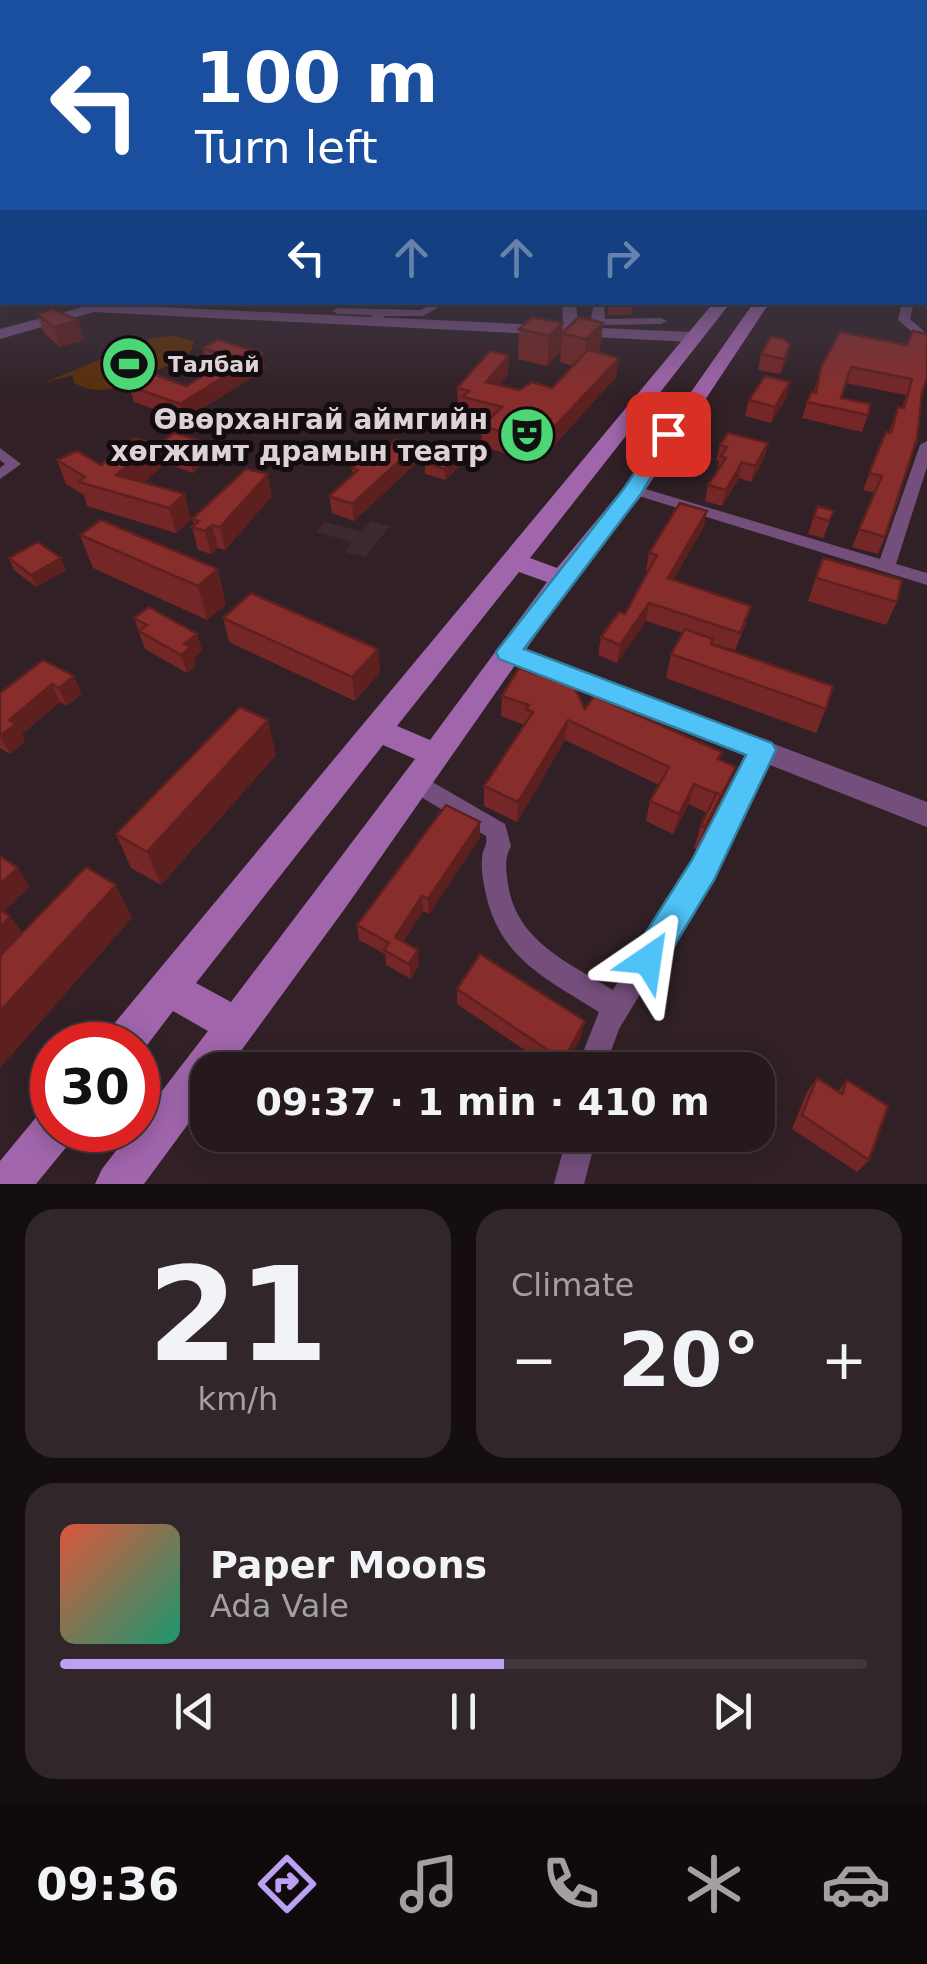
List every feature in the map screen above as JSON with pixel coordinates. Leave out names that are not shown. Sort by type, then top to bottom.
[{"type":"main road","points":[[141,1022],[625,423],[683,337],[720,305]]},
{"type":"main road","points":[[118,1184],[234,1024],[334,896],[562,579],[634,490],[668,434],[760,305]]},
{"type":"main road","points":[[625,423],[668,434]]},
{"type":"main road","points":[[512,560],[562,579]]},
{"type":"main road","points":[[374,729],[434,754]]},
{"type":"main road","points":[[168,988],[234,1024]]},
{"type":"main road","points":[[9,1184],[35,1152]]},
{"type":"street","points":[[338,311],[377,317],[424,313],[438,305]]},
{"type":"street","points":[[569,305],[571,331]]},
{"type":"street","points":[[907,305],[904,320],[927,340]]},
{"type":"street","points":[[0,334],[86,306],[220,308],[683,337]]},
{"type":"street","points":[[598,306],[597,319],[602,323],[660,320],[683,337]]},
{"type":"street","points":[[886,567],[927,446]]},
{"type":"street","points":[[0,452],[14,464],[0,475]]},
{"type":"street","points":[[634,490],[927,579]]},
{"type":"street","points":[[508,652],[927,815]]},
{"type":"street","points":[[598,1052],[617,1008],[703,870],[762,750]]},
{"type":"street","points":[[414,782],[498,832],[500,846],[492,856],[500,916],[529,954],[617,1008]]},
{"type":"street","points":[[568,1184],[577,1152]]},
{"type":"shaded area","name":"Талбай","points":[[174,336],[194,341],[191,352],[133,382],[101,390],[74,382],[73,375],[43,383],[153,338]]},
{"type":"shaded area","points":[[371,521],[390,526],[365,557],[345,552],[352,542],[316,532],[325,522],[362,532]]},
{"type":"building","points":[[52,309],[78,320],[54,327],[37,314]]},
{"type":"building","points":[[532,317],[563,323],[549,336],[519,329]]},
{"type":"building","points":[[579,317],[603,323],[586,339],[562,333]]},
{"type":"building","points":[[913,331],[927,334],[927,377],[917,439],[885,537],[859,529],[882,476],[869,473],[886,432],[891,433],[898,407],[904,408],[912,379],[851,367],[841,398],[870,404],[868,415],[807,402],[812,392],[816,393],[821,367],[840,332],[907,345]]},
{"type":"building","points":[[771,337],[784,339],[790,345],[784,359],[761,354]]},
{"type":"building","points":[[218,340],[262,353],[180,404],[129,386],[151,373],[186,386],[233,358],[203,348]]},
{"type":"building","points":[[588,350],[619,358],[539,443],[482,426],[502,407],[463,397],[469,391],[457,388],[490,351],[509,355],[486,382],[519,390],[532,382],[552,388]]},
{"type":"building","points":[[765,376],[790,382],[775,407],[749,400]]},
{"type":"building","points":[[174,433],[198,440],[187,450],[162,442]]},
{"type":"building","points":[[728,433],[768,443],[755,466],[742,462],[726,490],[708,485],[726,458],[721,456],[727,447],[720,445]]},
{"type":"building","points":[[135,438],[155,443],[116,475],[185,494],[169,508],[79,482],[85,477],[57,460],[77,451],[101,465]]},
{"type":"building","points":[[395,440],[417,445],[352,504],[329,496],[358,470],[352,468],[361,459],[370,462]]},
{"type":"building","points":[[449,441],[469,447],[444,469],[425,462]]},
{"type":"building","points":[[246,469],[268,474],[220,527],[212,525],[205,531],[192,527],[199,521],[192,519]]},
{"type":"building","points":[[680,503],[707,511],[668,578],[751,606],[740,633],[649,603],[620,645],[601,637],[619,612],[625,614],[657,555],[649,553]]},
{"type":"building","points":[[818,506],[834,511],[829,521],[814,516]]},
{"type":"building","points":[[101,520],[218,569],[198,586],[80,535]]},
{"type":"building","points":[[38,542],[61,558],[31,575],[9,558]]},
{"type":"building","points":[[823,558],[902,580],[897,602],[816,578]]},
{"type":"building","points":[[251,593],[378,649],[352,677],[223,618]]},
{"type":"building","points":[[149,607],[197,634],[184,644],[191,647],[181,655],[139,631],[147,625],[134,618]]},
{"type":"building","points":[[685,629],[713,639],[711,644],[833,686],[826,709],[671,654]]},
{"type":"building","points":[[43,660],[74,676],[59,688],[52,684],[9,720],[16,724],[0,736],[0,693]]},
{"type":"building","points":[[519,668],[574,687],[585,709],[594,696],[722,752],[718,759],[736,767],[721,796],[694,784],[679,814],[650,801],[669,767],[568,720],[518,802],[484,786],[533,712],[526,709],[529,705],[502,696]]},
{"type":"building","points":[[240,707],[268,720],[147,852],[116,834]]},
{"type":"building","points":[[717,793],[721,795],[705,827],[701,825]]},
{"type":"building","points":[[446,805],[480,822],[428,899],[422,896],[395,937],[418,950],[409,964],[384,950],[389,943],[357,925]]},
{"type":"building","points":[[0,856],[18,868],[0,884]]},
{"type":"building","points":[[86,867],[116,885],[0,1011],[0,956]]},
{"type":"building","points":[[0,910],[10,916],[0,927]]},
{"type":"building","points":[[480,954],[585,1021],[568,1052],[551,1052],[457,989]]},
{"type":"building","points":[[817,1078],[842,1094],[847,1080],[888,1106],[869,1160],[802,1115]]},
{"type":"place","name":"Талбай","points":[[129,364]]},
{"type":"place","name":"Өвөрхангай аймгийн хөгжимт драмын театр","points":[[527,435]]},
{"type":"route","points":[[648,960],[703,870],[762,750],[508,652],[634,490],[668,434]]}]
